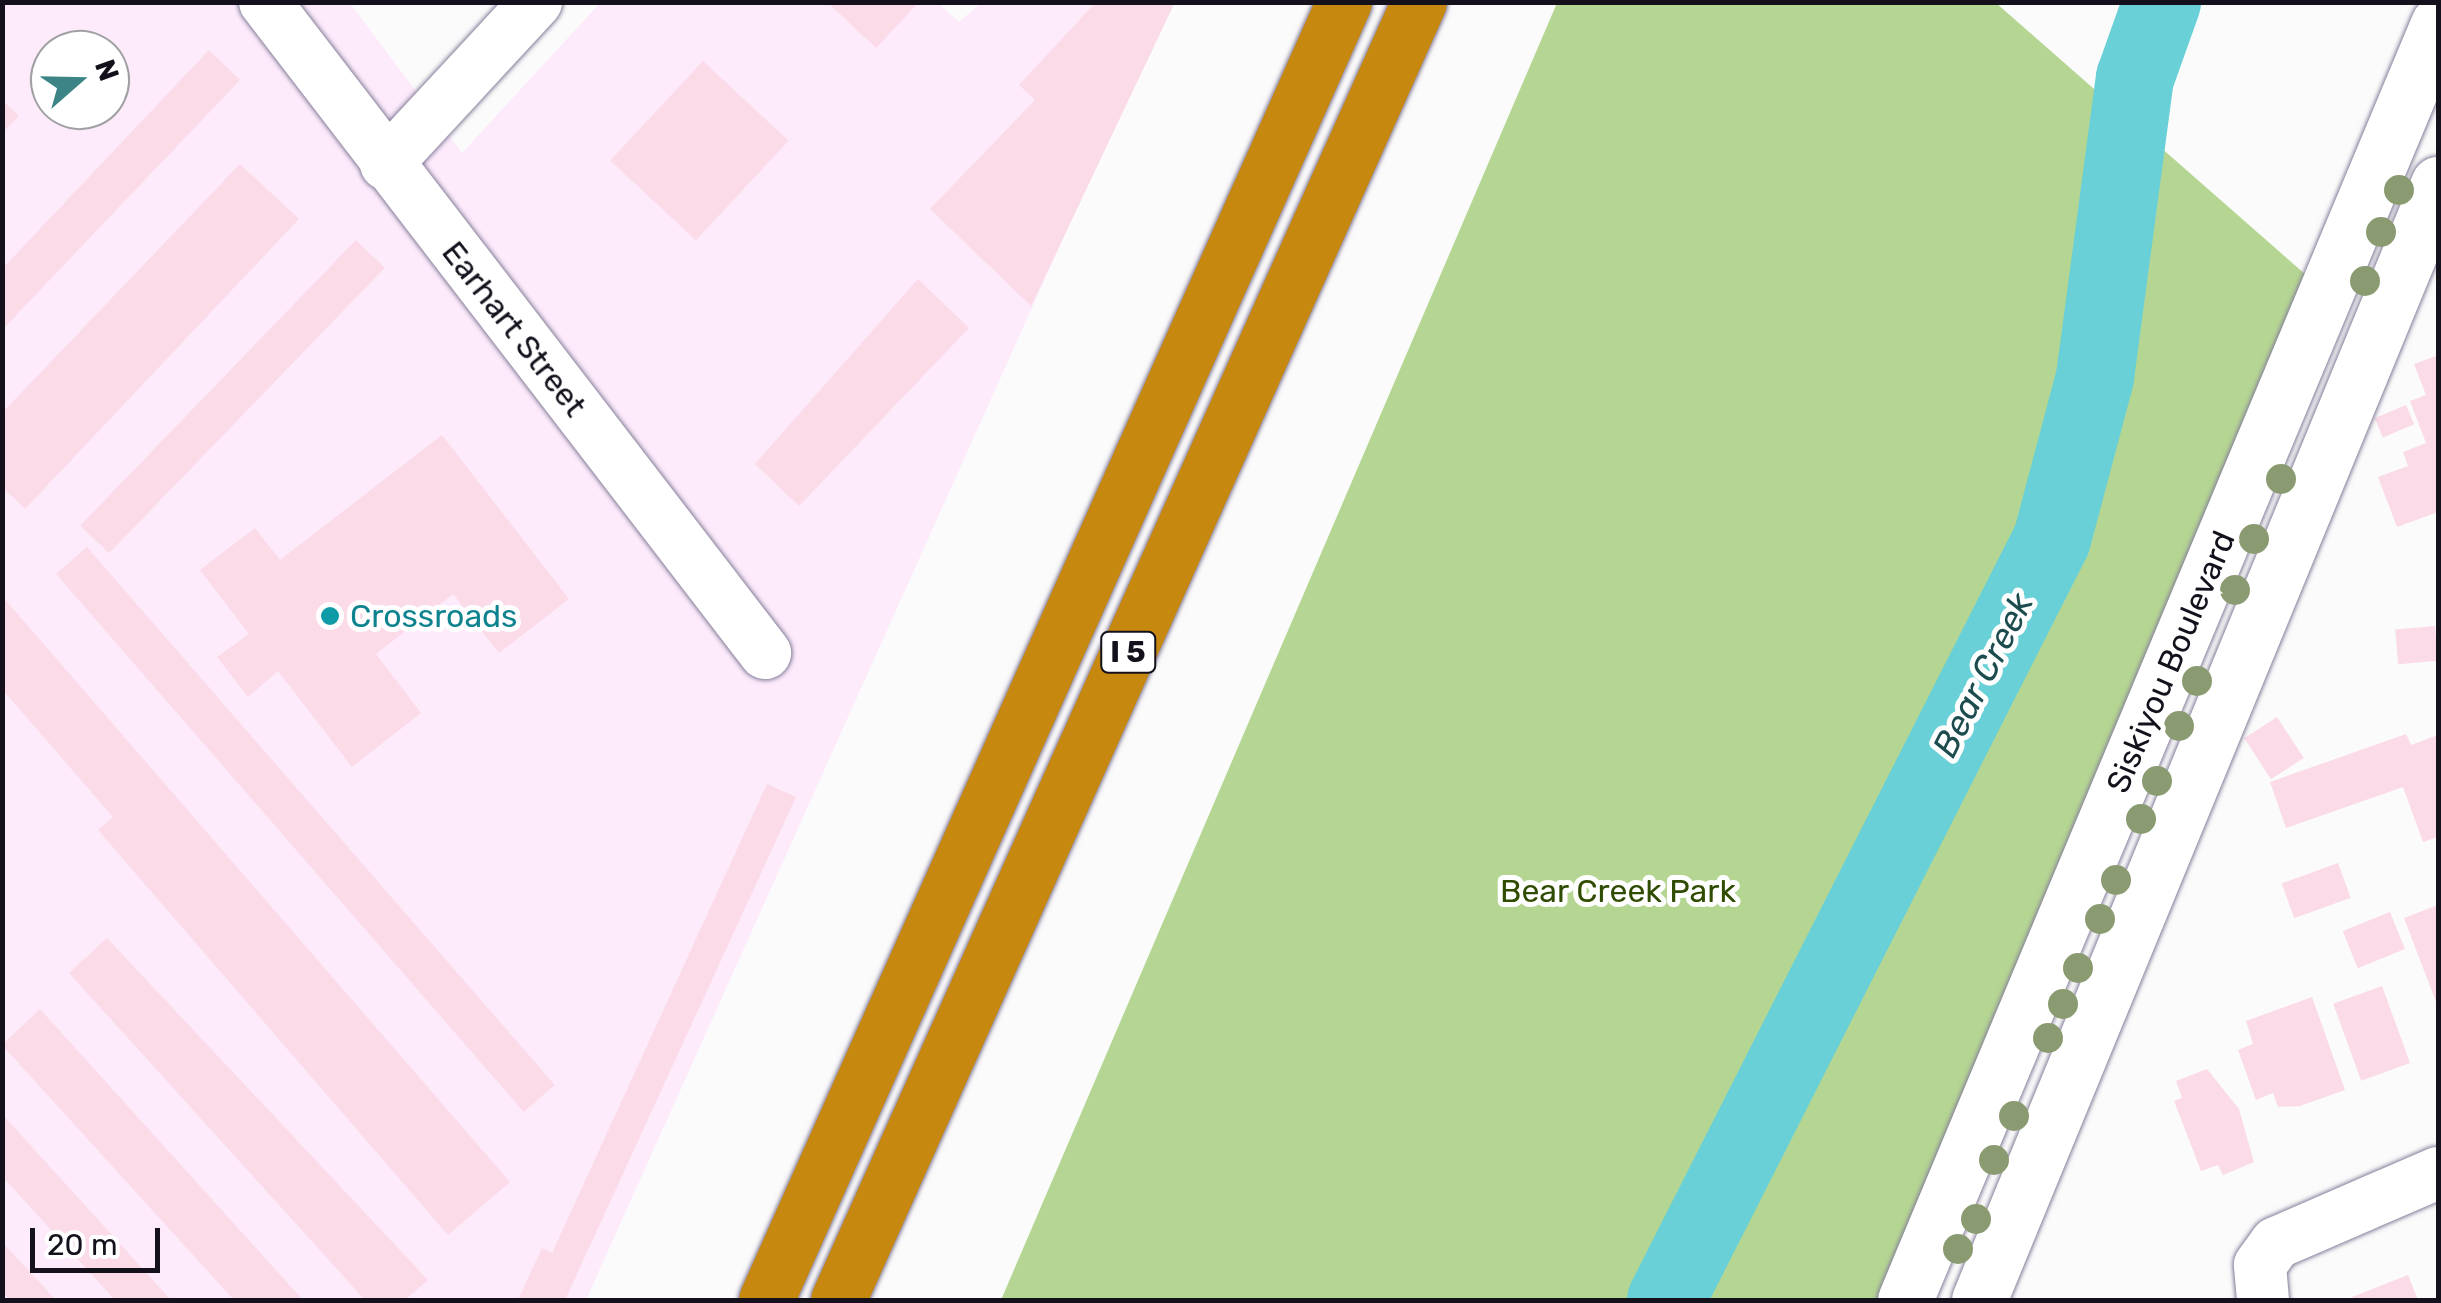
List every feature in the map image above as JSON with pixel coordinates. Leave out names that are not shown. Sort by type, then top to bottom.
[{"type":"highway","name":"I 5","points":[[766,1300],[1344,2]]},
{"type":"highway","name":"I 5","points":[[838,1300],[1419,2]]},
{"type":"street","name":"Earhart Street","points":[[265,2],[765,652]]},
{"type":"street","points":[[386,164],[536,2]]},
{"type":"street","name":"Siskiyou Boulevard","points":[[1905,1300],[2438,24]]},
{"type":"street","name":"Siskiyou Boulevard","points":[[1979,1300],[2438,184]]},
{"type":"street","points":[[2262,1298],[2260,1265],[2296,1229],[2438,1173]]},
{"type":"shaded area","points":[[3,3],[350,3],[462,153],[600,3],[938,3],[959,22],[981,3],[1169,3],[586,1300],[3,1300]]},
{"type":"green space","name":"Bear Creek Park","points":[[1557,3],[1996,3],[2314,282],[1886,1300],[1001,1300]]},
{"type":"building","points":[[827,2],[919,2],[876,48]]},
{"type":"building","points":[[1096,2],[1175,2],[1031,306],[930,209],[1035,100],[1019,85]]},
{"type":"building","points":[[209,50],[240,80],[2,330],[2,269]]},
{"type":"building","points":[[703,61],[789,141],[696,240],[610,160]]},
{"type":"building","points":[[2,100],[19,116],[2,133]]},
{"type":"building","points":[[240,164],[299,219],[25,509],[2,487],[2,413]]},
{"type":"building","points":[[356,240],[385,268],[109,553],[80,526]]},
{"type":"building","points":[[918,279],[969,328],[799,506],[755,464]]},
{"type":"building","points":[[2438,345],[2438,512],[2397,527],[2378,477],[2408,466],[2403,452],[2426,443],[2410,401],[2426,395],[2414,364],[2436,356]]},
{"type":"building","points":[[2406,405],[2414,424],[2383,438],[2375,418]]},
{"type":"building","name":"Crossroads","points":[[442,435],[569,599],[499,653],[453,594],[376,654],[421,713],[352,767],[278,671],[248,697],[217,657],[249,634],[200,570],[255,528],[280,560]]},
{"type":"building","points":[[87,547],[555,1085],[524,1112],[56,574]]},
{"type":"building","points":[[2,596],[510,1182],[448,1235],[98,830],[113,817],[2,689]]},
{"type":"building","points":[[2435,626],[2438,661],[2398,664],[2395,629]]},
{"type":"building","points":[[2277,717],[2304,758],[2271,779],[2244,738]]},
{"type":"building","points":[[2406,734],[2411,745],[2438,735],[2438,837],[2423,842],[2403,787],[2286,828],[2270,782]]},
{"type":"building","points":[[767,784],[796,797],[565,1300],[518,1300],[542,1248],[552,1253]]},
{"type":"building","points":[[2338,863],[2351,898],[2294,918],[2282,884]]},
{"type":"building","points":[[2438,905],[2438,1007],[2404,918]]},
{"type":"building","points":[[2390,912],[2405,949],[2358,968],[2343,931]]},
{"type":"building","points":[[107,938],[428,1280],[405,1300],[365,1300],[69,973]]},
{"type":"building","points":[[2382,986],[2410,1063],[2361,1081],[2333,1004]]},
{"type":"building","points":[[2312,997],[2345,1090],[2300,1106],[2278,1107],[2273,1093],[2256,1100],[2238,1050],[2253,1044],[2246,1021]]},
{"type":"building","points":[[40,1009],[303,1300],[234,1300],[2,1045]]},
{"type":"building","points":[[2207,1069],[2239,1109],[2254,1162],[2223,1175],[2218,1165],[2201,1171],[2174,1101],[2182,1098],[2176,1081]]},
{"type":"building","points":[[2,1114],[171,1300],[115,1300],[2,1176]]},
{"type":"building","points":[[2,1242],[56,1300],[10,1300],[2,1292]]},
{"type":"building","points":[[2408,1275],[2418,1300],[2353,1300],[2352,1297]]},
{"type":"waterway","name":"Bear Creek","points":[[1666,1300],[2052,539],[2095,377],[2135,78],[2162,2]]},
{"type":"place","name":"Crossroads","points":[[330,616]]}]
